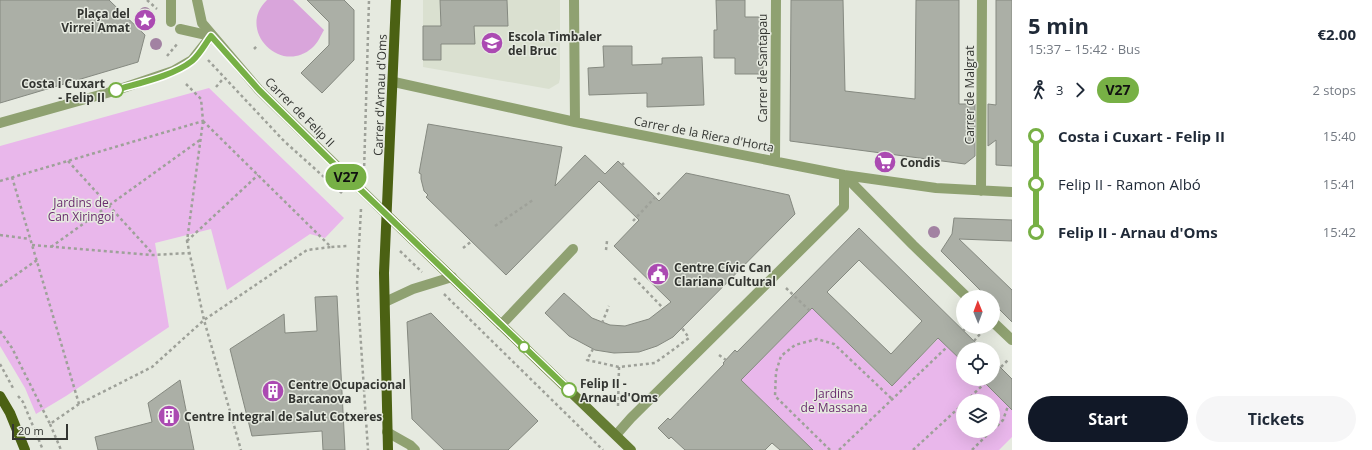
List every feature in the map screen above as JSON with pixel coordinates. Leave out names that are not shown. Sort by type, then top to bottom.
[{"type":"main road","name":"Carrer d'Arnau d'Oms","points":[[388,450],[385,302],[396,0]]},
{"type":"main road","name":"Carrer de Felip II","points":[[387,215],[630,450]]},
{"type":"main road","points":[[0,396],[25,450]]},
{"type":"street","points":[[171,0],[171,22]]},
{"type":"street","name":"Carrer de Felip II","points":[[197,0],[199,16],[211,36],[259,90],[387,215]]},
{"type":"street","points":[[574,0],[575,122]]},
{"type":"street","name":"Carrer de Santapau","points":[[775,160],[776,0]]},
{"type":"street","name":"Carrer de Malgrat","points":[[981,191],[982,0]]},
{"type":"street","points":[[181,33],[211,36]]},
{"type":"street","points":[[0,124],[114,91],[173,71],[192,60],[211,36]]},
{"type":"street","name":"Carrer de la Riera d'Horta","points":[[394,82],[575,122],[775,160],[844,175],[936,188],[1012,192]]},
{"type":"street","points":[[844,175],[960,290]]},
{"type":"street","points":[[616,435],[702,347],[844,207],[844,175]]},
{"type":"street","points":[[501,325],[573,249]]},
{"type":"street","points":[[385,302],[413,289],[452,277]]},
{"type":"street","points":[[1000,329],[1012,340]]},
{"type":"street","points":[[387,432],[410,445],[415,450]]},
{"type":"street","points":[[19,435],[19,450]]},
{"type":"path","name":"Carrer d'Arnau d'Oms","points":[[365,154],[369,0]]},
{"type":"path","points":[[163,60],[170,53],[181,33]]},
{"type":"path","points":[[254,49],[257,46]]},
{"type":"path","points":[[219,72],[284,141],[348,199]]},
{"type":"path","points":[[216,87],[222,80]]},
{"type":"path","points":[[186,84],[201,99],[203,121],[187,241],[204,320],[241,450]]},
{"type":"path","points":[[0,181],[203,121]]},
{"type":"path","points":[[203,121],[331,247]]},
{"type":"path","points":[[51,247],[108,204],[200,140]]},
{"type":"path","points":[[68,161],[153,255]]},
{"type":"path","points":[[187,241],[258,175]]},
{"type":"path","points":[[12,177],[79,404]]},
{"type":"path","points":[[633,221],[661,191]]},
{"type":"path","points":[[495,226],[534,200]]},
{"type":"path","points":[[357,208],[365,216]]},
{"type":"path","points":[[361,212],[357,284],[368,450]]},
{"type":"path","points":[[0,235],[30,239]]},
{"type":"path","points":[[463,248],[472,241]]},
{"type":"path","points":[[606,250],[607,242]]},
{"type":"path","points":[[32,245],[153,255],[190,253]]},
{"type":"path","points":[[50,424],[79,404],[152,368],[204,320],[307,250],[347,246]]},
{"type":"path","points":[[406,257],[421,272]]},
{"type":"path","points":[[0,286],[37,260]]},
{"type":"path","points":[[634,278],[664,308]]},
{"type":"path","points":[[786,288],[810,311]]},
{"type":"path","points":[[442,291],[603,450]]},
{"type":"path","points":[[602,322],[609,306]]},
{"type":"path","points":[[593,349],[587,360],[619,367],[655,363],[689,338],[682,328]]},
{"type":"path","points":[[0,331],[12,348],[50,424],[61,450]]},
{"type":"path","points":[[974,341],[980,334]]},
{"type":"path","points":[[830,450],[774,396],[776,372],[781,356],[795,345],[817,340],[834,344],[892,399]]},
{"type":"path","points":[[839,450],[947,347]]},
{"type":"path","points":[[719,355],[726,360]]},
{"type":"path","points":[[1001,368],[1008,360]]},
{"type":"path","points":[[618,406],[619,367]]},
{"type":"path","points":[[973,394],[982,386]]},
{"type":"path","points":[[1000,423],[1003,420],[1008,406]]},
{"type":"path","points":[[913,450],[956,410]]},
{"type":"path","points":[[972,450],[984,438]]},
{"type":"shaded area","points":[[267,0],[293,0],[324,30],[312,48],[300,55],[287,56],[276,53],[266,45],[259,35],[256,24],[259,12]]},
{"type":"shaded area","name":"Escola Timbaler del Bruc","points":[[423,0],[560,0],[559,83],[549,89],[423,67]]},
{"type":"green space","name":"Jardins de Can Xiringoi","points":[[209,88],[344,218],[325,238],[310,234],[227,290],[211,229],[155,243],[169,327],[66,396],[36,414],[25,388],[0,346],[0,146]]},
{"type":"green space","name":"Jardins de Massana","points":[[812,308],[891,386],[939,338],[956,355],[956,386],[988,386],[996,394],[956,394],[956,438],[1000,438],[1000,398],[1012,410],[1012,437],[999,450],[813,450],[741,380]]},
{"type":"building","points":[[0,0],[109,0],[145,35],[138,62],[0,103]]},
{"type":"building","points":[[307,0],[344,0],[354,10],[354,60],[322,93],[301,73],[329,45],[329,22]]},
{"type":"building","points":[[440,0],[507,0],[508,26],[474,26],[475,44],[441,44],[441,60],[423,60],[423,26],[441,26]]},
{"type":"building","points":[[716,0],[745,0],[745,17],[762,17],[763,74],[735,74],[735,58],[714,58],[714,30],[717,30]]},
{"type":"building","points":[[791,0],[843,0],[845,91],[915,99],[916,0],[959,0],[959,104],[975,104],[975,156],[965,164],[790,141]]},
{"type":"building","points":[[996,0],[1012,0],[1012,166],[996,165],[996,140],[988,146],[988,104],[996,105]]},
{"type":"building","points":[[603,46],[632,46],[632,65],[662,64],[662,58],[702,57],[704,105],[647,107],[647,93],[589,95],[588,68],[604,67]]},
{"type":"building","points":[[428,124],[562,147],[555,186],[585,155],[605,174],[618,161],[659,201],[686,173],[789,195],[795,214],[673,337],[657,346],[639,352],[614,353],[595,350],[569,336],[545,313],[564,293],[592,318],[610,325],[625,326],[649,319],[671,302],[614,246],[639,220],[599,181],[506,275],[426,197],[428,195],[424,191],[421,174],[419,173]]},
{"type":"building","points":[[954,218],[1012,220],[1012,241],[959,239],[1012,290],[1012,322],[1000,310],[1000,290],[980,290],[941,251],[952,234]]},
{"type":"building","points":[[859,228],[956,323],[956,334],[967,334],[975,342],[956,342],[956,355],[938,338],[892,386],[812,308],[741,380],[813,450],[780,450],[772,443],[765,450],[685,450],[671,437],[669,439],[658,428],[668,418],[670,420],[724,364],[723,363],[735,350],[737,352]],"holes":[[[859,260],[922,321],[891,354],[827,292]]]},
{"type":"building","points":[[337,296],[345,450],[323,450],[322,431],[252,436],[230,349],[284,314],[285,333],[317,331],[315,297]]},
{"type":"building","points":[[431,313],[538,421],[508,450],[444,450],[412,419],[407,322]]},
{"type":"building","points":[[1000,367],[1012,379],[1012,410],[1000,398],[1000,394],[996,394],[988,386],[1000,386]]},
{"type":"building","name":"Centre Integral de Salut Cotxeres","points":[[180,380],[194,450],[98,450],[95,437],[152,422],[148,403]]},
{"type":"bus line","name":"V27","points":[[116,90],[185,66],[200,51],[211,36],[259,90],[569,390]]},
{"type":"place","name":"Plaça del Virrei Amat","points":[[145,20]]},
{"type":"place","name":"Escola Timbaler del Bruc","points":[[492,43]]},
{"type":"place","name":"Costa i Cuxart - Felip II","points":[[116,90]]},
{"type":"place","name":"Condis","points":[[885,162]]},
{"type":"place","name":"Centre Cívic Can Clariana Cultural","points":[[658,274]]},
{"type":"place","name":"Felip II - Arnau d'Oms","points":[[569,390]]},
{"type":"place","name":"Centre Ocupacional Barcanova","points":[[273,391]]},
{"type":"place","name":"Centre Integral de Salut Cotxeres","points":[[169,416]]}]
